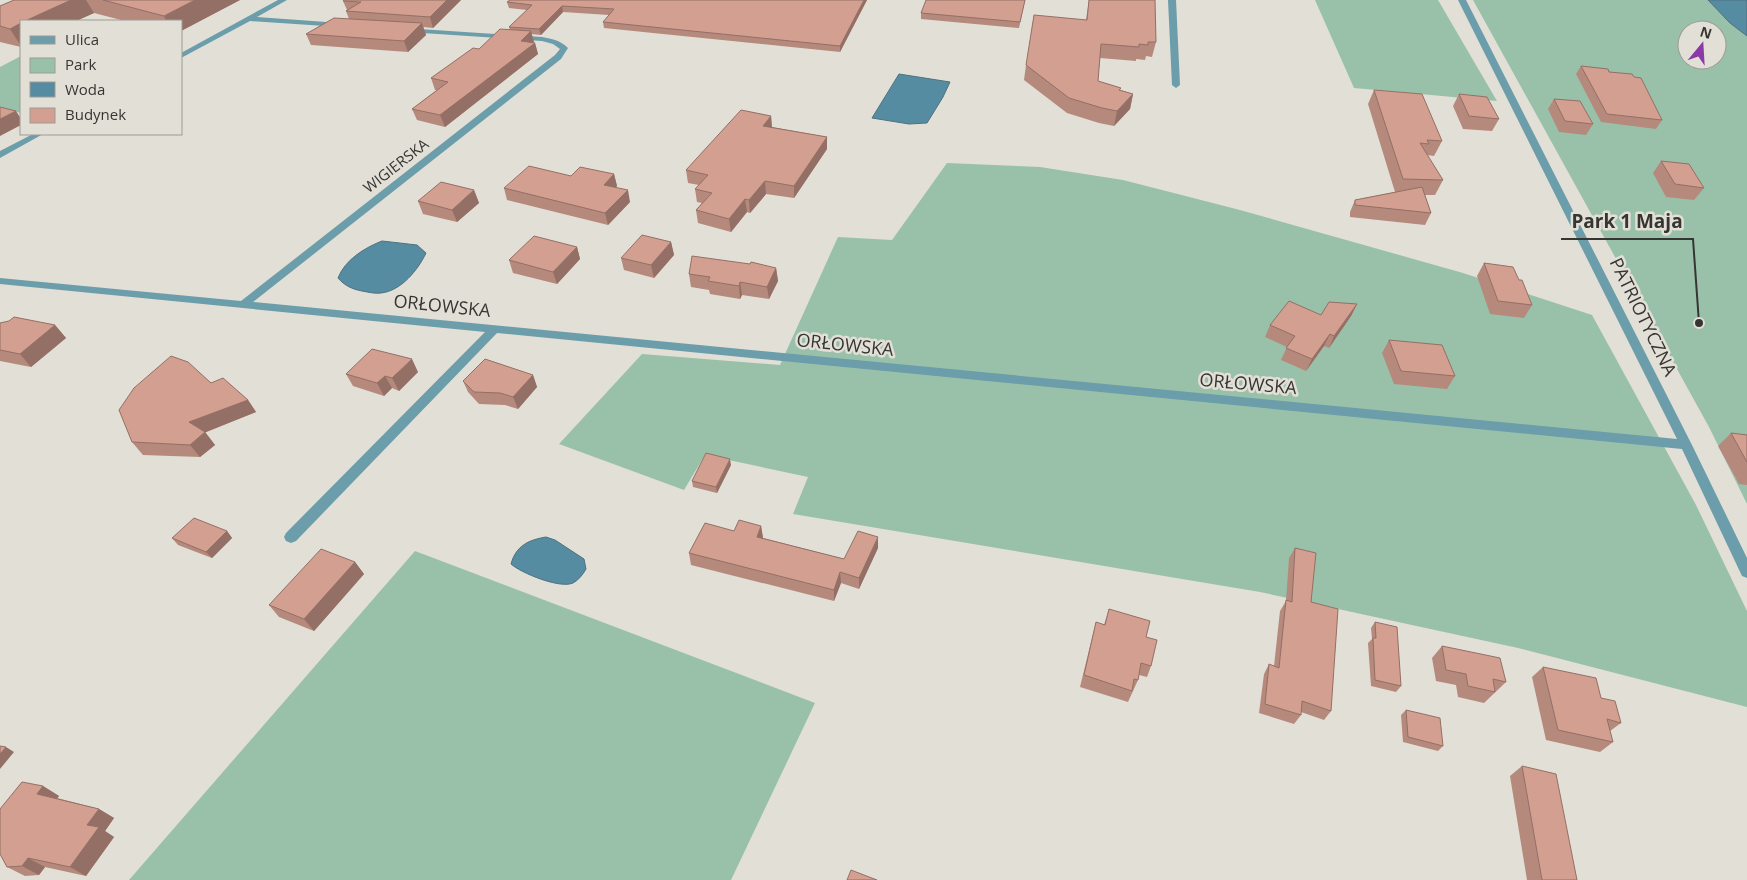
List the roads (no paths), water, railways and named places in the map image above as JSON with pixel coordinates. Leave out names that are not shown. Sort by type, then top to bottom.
[{"type":"street","points":[[182,55],[284,0]]},
{"type":"street","points":[[1172,0],[1176,85]]},
{"type":"street","name":"PATRIOTYCZNA","points":[[1462,0],[1686,444],[1747,572]]},
{"type":"street","points":[[249,19],[347,26]]},
{"type":"street","name":"WIGIERSKA","points":[[244,304],[558,57],[564,48],[556,42],[542,39],[396,29]]},
{"type":"street","points":[[0,155],[37,135]]},
{"type":"street","name":"ORŁOWSKA","points":[[0,280],[1686,444]]},
{"type":"street","points":[[291,537],[494,329]]},
{"type":"water","points":[[1708,0],[1747,0],[1747,36],[1730,23]]},
{"type":"water","points":[[899,74],[950,82],[927,123],[909,124],[872,118]]},
{"type":"water","points":[[382,241],[417,245],[426,253],[414,273],[408,279],[388,291],[374,293],[352,288],[338,278],[350,260]]},
{"type":"water","points":[[546,537],[555,540],[584,559],[586,569],[575,582],[559,584],[550,582],[532,576],[511,564],[520,548],[528,542]]},
{"type":"place","name":"Park 1 Maja","points":[[1699,323]]}]
